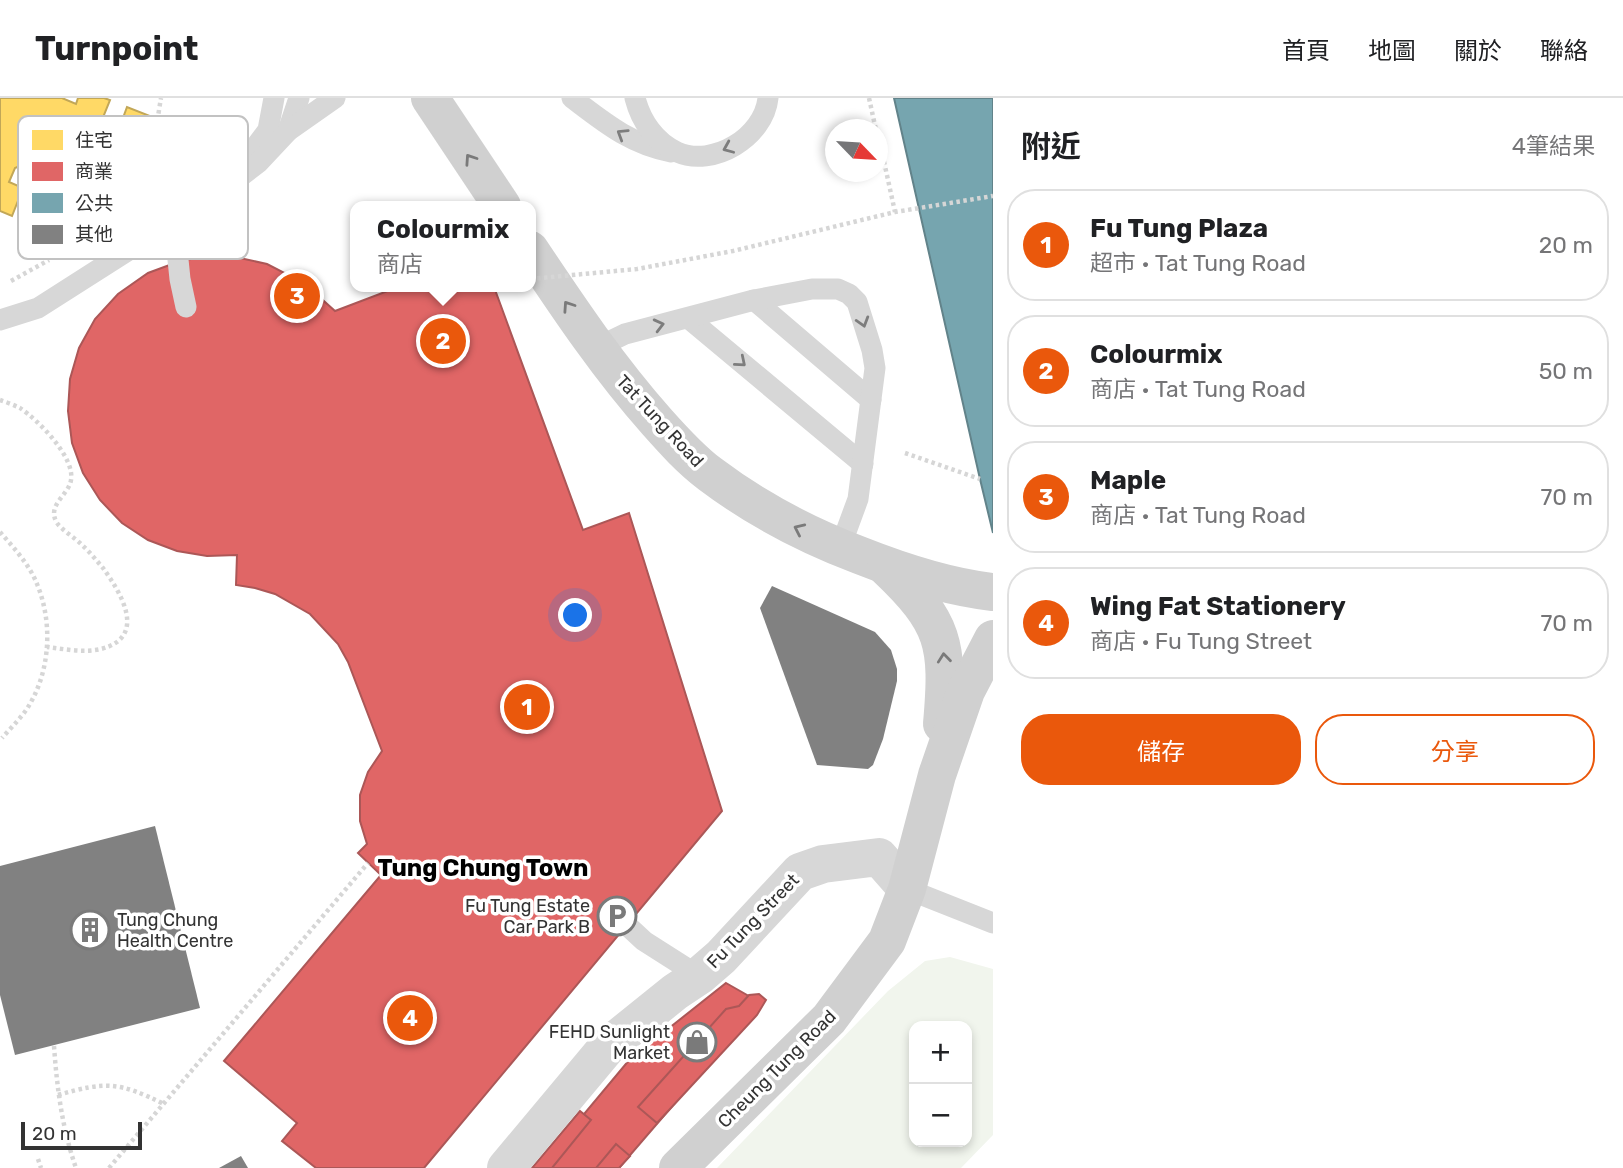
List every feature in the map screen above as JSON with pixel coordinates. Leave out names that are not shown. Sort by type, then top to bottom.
[{"type":"main road","points":[[431,103],[499,201]]},
{"type":"main road","name":"Tat Tung Road","points":[[536,259],[596,348],[629,390],[708,473],[787,523],[840,548],[934,580],[993,592]]},
{"type":"main road","points":[[884,565],[915,594],[934,624],[943,647],[945,686],[937,775]]},
{"type":"main road","points":[[906,889],[937,775],[966,691],[993,639]]},
{"type":"main road","name":"Cheung Tung Road","points":[[678,1168],[829,1019],[887,941],[906,889]]},
{"type":"street","name":"Fu Tung Street","points":[[506,1168],[608,1045],[699,976],[736,941],[800,872],[823,864],[879,857],[906,889]]},
{"type":"lane","points":[[248,157],[268,130],[274,98]]},
{"type":"lane","points":[[288,131],[299,98]]},
{"type":"lane","points":[[248,171],[288,131],[335,98]]},
{"type":"lane","points":[[572,98],[633,141],[649,148],[712,154],[731,148],[759,125],[765,115],[768,98]]},
{"type":"lane","points":[[635,98],[653,135],[680,153]]},
{"type":"lane","points":[[0,320],[38,308],[115,259]]},
{"type":"lane","points":[[178,259],[186,307]]},
{"type":"lane","points":[[596,348],[625,334],[754,300],[824,288],[838,289],[849,294],[857,302],[872,350],[874,368],[858,499],[840,548]]},
{"type":"lane","points":[[754,300],[870,400]]},
{"type":"lane","points":[[688,318],[863,464]]},
{"type":"lane","points":[[906,889],[993,923]]},
{"type":"lane","points":[[617,916],[643,941],[699,976]]},
{"type":"path","points":[[158,116],[161,98]]},
{"type":"path","points":[[869,98],[874,119]]},
{"type":"path","points":[[888,181],[895,212]]},
{"type":"path","points":[[536,278],[651,266],[733,251],[895,212],[993,196]]},
{"type":"path","points":[[0,287],[52,259]]},
{"type":"path","points":[[0,400],[18,407],[41,425],[59,447],[71,469],[71,479],[69,488],[57,501],[54,517],[103,568],[128,612],[126,629],[115,644],[99,650],[47,648]]},
{"type":"path","points":[[905,453],[980,479]]},
{"type":"path","points":[[0,532],[20,555],[37,583],[46,613],[47,648],[40,681],[25,712],[2,738]]},
{"type":"path","points":[[109,1168],[368,863]]},
{"type":"path","points":[[54,1046],[58,1095],[76,1168]]},
{"type":"path","points":[[58,1095],[94,1085],[131,1087],[164,1104]]},
{"type":"path","points":[[38,1159],[41,1168]]},
{"type":"shaded area","points":[[950,957],[993,969],[993,1135],[961,1168],[717,1168],[888,991],[925,961]]},
{"type":"building: 住宅","points":[[0,98],[62,98],[76,104],[78,98],[110,100],[104,116],[18,116],[18,167],[9,182],[18,186],[18,201],[12,216],[0,211]]},
{"type":"building: 住宅","points":[[127,107],[150,116],[124,116]]},
{"type":"building: 商業","points":[[244,259],[267,264],[304,283],[335,311],[385,292],[496,292],[583,530],[629,513],[722,811],[424,1168],[316,1168],[282,1141],[297,1123],[224,1061],[381,875],[358,853],[367,844],[360,821],[360,795],[368,772],[382,751],[348,662],[338,644],[310,614],[275,594],[236,585],[237,555],[207,556],[177,551],[148,540],[122,523],[100,500],[83,473],[72,443],[68,411],[70,379],[79,348],[95,319],[118,294],[148,273],[183,260]]},
{"type":"building: 商業","points":[[726,983],[761,1003],[619,1168],[539,1168],[630,1059]]},
{"type":"building: 商業","points":[[759,994],[766,1000],[757,1015],[657,1123],[638,1107],[726,1009],[739,1006],[749,995]]},
{"type":"building: 商業","points":[[580,1111],[591,1120],[552,1168],[532,1168]]},
{"type":"building: 商業","points":[[616,1144],[630,1156],[619,1168],[596,1168]]},
{"type":"building: 公共","points":[[894,98],[993,98],[993,533],[980,479]]},
{"type":"building: 其他","points":[[772,586],[875,632],[891,650],[897,669],[897,681],[883,739],[873,765],[868,769],[817,765],[760,608]]},
{"type":"building: 其他","name":"Tung Chung Health Centre","points":[[155,826],[200,1008],[15,1055],[0,995],[0,866]]},
{"type":"building: 其他","points":[[241,1156],[248,1168],[219,1168]]},
{"type":"place","name":"Maple","points":[[297,296]]},
{"type":"place","name":"Colourmix","points":[[443,341]]},
{"type":"place","name":"Fu Tung Plaza","points":[[527,707]]},
{"type":"place","name":"Fu Tung Estate Car Park B","points":[[617,916]]},
{"type":"place","name":"Tung Chung Health Centre","points":[[90,930]]},
{"type":"place","name":"Wing Fat Stationery","points":[[410,1018]]},
{"type":"place","name":"FEHD Sunlight Market","points":[[697,1042]]},
{"type":"district","name":"Tung Chung Town","points":[[483,868]]}]
